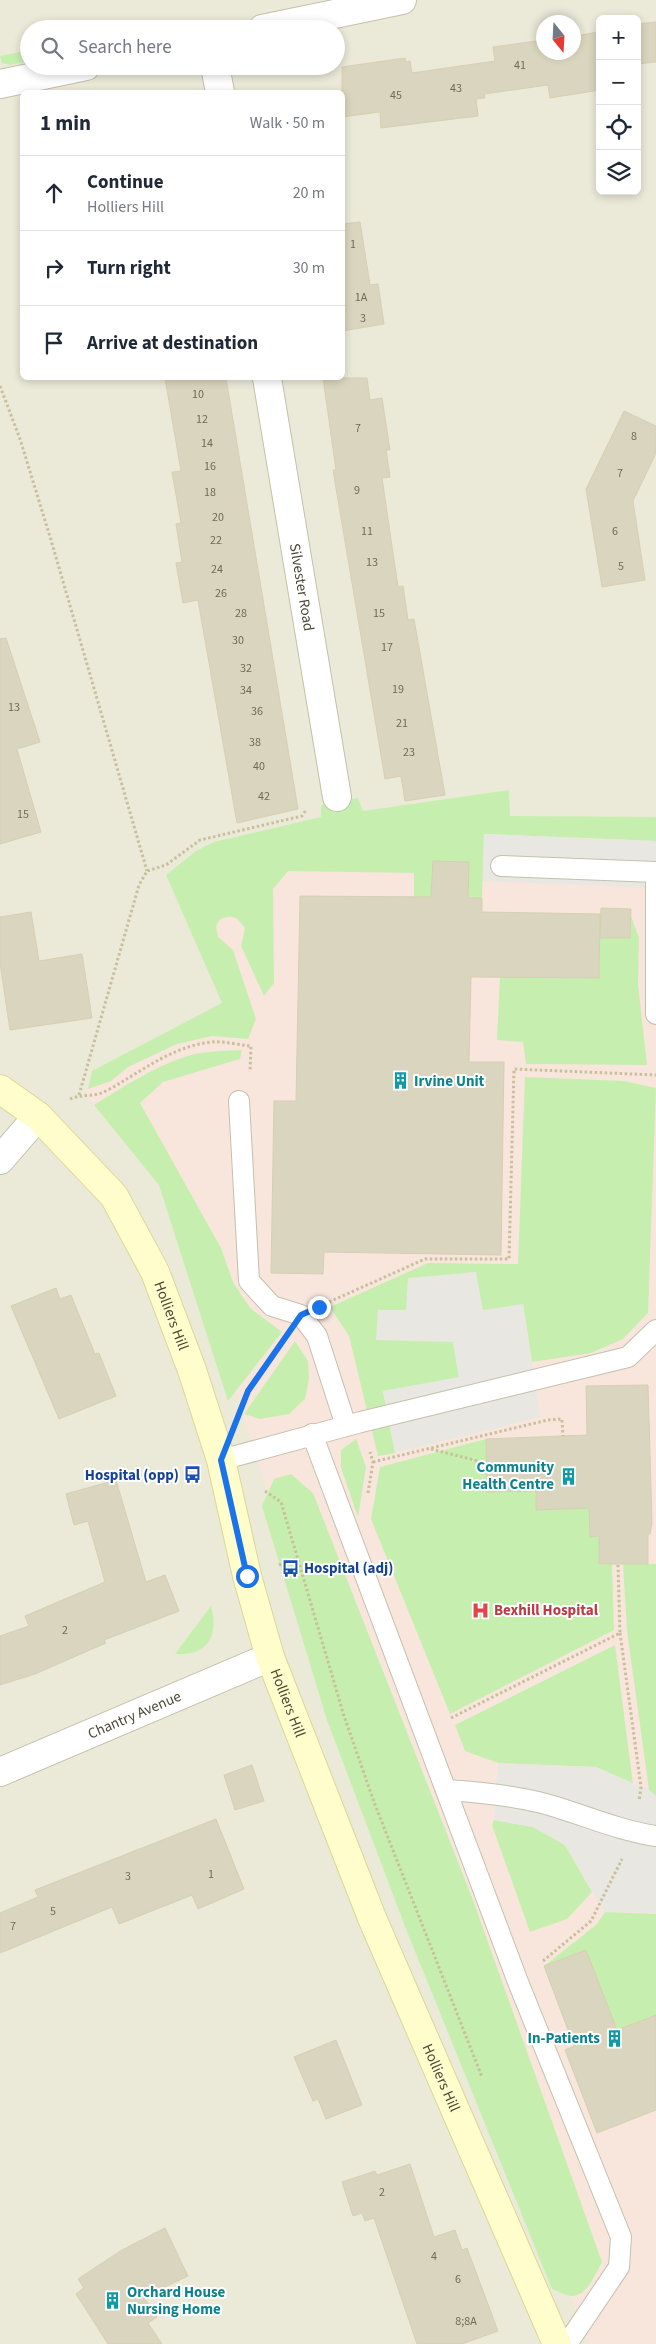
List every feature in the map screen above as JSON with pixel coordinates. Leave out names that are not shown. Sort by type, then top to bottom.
[{"type":"main road","name":"Holliers Hill","points":[[0,1089],[38,1116],[114,1196],[150,1263],[192,1370],[221,1460],[247,1576],[270,1657],[372,1918],[556,2344]]},
{"type":"street","points":[[284,20],[310,9],[402,0]]},
{"type":"street","points":[[0,84],[43,75]]},
{"type":"street","points":[[217,75],[220,90]]},
{"type":"street","name":"Silvester Road","points":[[267,380],[337,797]]},
{"type":"street","points":[[0,1160],[38,1116]]},
{"type":"street","name":"Chantry Avenue","points":[[0,1772],[270,1657]]},
{"type":"lane","points":[[501,866],[656,872],[656,1014]]},
{"type":"lane","points":[[239,1101],[248,1281],[272,1306],[301,1315],[317,1336],[346,1426]]},
{"type":"lane","points":[[221,1460],[312,1434],[628,1356],[656,1330]]},
{"type":"lane","points":[[312,1434],[518,1982],[621,2237],[619,2267],[567,2344]]},
{"type":"lane","points":[[446,1790],[472,1791],[538,1802],[634,1833],[656,1836]]},
{"type":"path","points":[[0,386],[20,439],[51,540],[147,871],[140,885],[79,1095]]},
{"type":"path","points":[[147,871],[166,865],[200,840],[302,816],[313,802],[337,797]]},
{"type":"path","points":[[38,1116],[79,1095],[102,1093],[130,1075],[178,1050],[214,1042],[251,1046],[250,1080]]},
{"type":"path","points":[[484,2082],[374,1802],[344,1716],[281,1502],[221,1460],[248,1391],[301,1315],[426,1259],[509,1259],[514,1069],[656,1075]]},
{"type":"path","points":[[373,1462],[548,1420],[562,1419],[563,1436]]},
{"type":"path","points":[[430,1448],[486,1463]]},
{"type":"path","points":[[424,1732],[620,1634],[618,1565]]},
{"type":"shaded area","points":[[0,0],[656,0],[656,2344],[0,2344]]},
{"type":"shaded area","name":"Bexhill Hospital","points":[[509,790],[510,816],[656,817],[656,2344],[589,2344],[339,1717],[238,1401],[193,1245],[159,1185],[86,1096],[92,1071],[222,1003],[166,875],[196,851],[214,842],[321,817],[321,805],[358,798],[363,811]]},
{"type":"shaded area","points":[[484,834],[656,841],[656,888],[483,881]]},
{"type":"shaded area","points":[[476,1272],[483,1310],[523,1304],[540,1417],[395,1453],[383,1391],[459,1377],[453,1342],[376,1340],[378,1310],[406,1310],[408,1278]]},
{"type":"shaded area","points":[[498,1763],[596,1767],[649,1790],[656,1796],[656,1913],[605,1912],[565,1845],[533,1827],[494,1820]]},
{"type":"green space","points":[[20,52],[20,63],[10,65],[2,63],[0,56]]},
{"type":"green space","points":[[509,790],[510,816],[656,817],[656,841],[484,834],[482,898],[414,897],[414,873],[288,871],[273,889],[274,983],[264,996],[241,946],[245,928],[240,921],[232,917],[220,919],[216,926],[218,937],[233,950],[256,1019],[248,1039],[212,1036],[177,1044],[128,1067],[111,1081],[88,1089],[92,1071],[222,1003],[166,875],[196,851],[214,842],[321,817],[321,805],[358,798],[363,811]]},
{"type":"green space","points":[[631,916],[639,938],[638,984],[647,1065],[526,1064],[523,1042],[497,1040],[500,976],[599,978],[600,938],[630,938]]},
{"type":"green space","points":[[242,1050],[240,1059],[163,1082],[140,1103],[221,1248],[233,1282],[250,1308],[282,1332],[228,1401],[159,1185],[94,1105],[149,1072],[172,1061],[205,1052]]},
{"type":"green space","points":[[525,1077],[624,1081],[656,1088],[648,1313],[623,1339],[591,1353],[532,1362],[523,1304],[453,1342],[459,1378],[383,1391],[395,1453],[378,1456],[349,1336],[330,1307],[428,1263],[518,1264]]},
{"type":"green space","points":[[295,1341],[308,1361],[309,1379],[305,1399],[289,1414],[260,1419],[244,1414]]},
{"type":"green space","points":[[356,1439],[366,1467],[358,1517],[341,1468],[341,1450]]},
{"type":"green space","points":[[486,1439],[487,1492],[536,1491],[536,1510],[565,1509],[564,1490],[589,1489],[590,1537],[599,1536],[599,1565],[612,1564],[614,1630],[450,1714],[371,1519],[380,1467]]},
{"type":"green space","points":[[291,1474],[313,1493],[473,1900],[602,2262],[590,2284],[582,2293],[577,2295],[571,2296],[552,2289],[406,1929],[327,1720],[262,1506],[274,1479]]},
{"type":"green space","points":[[623,1564],[656,1564],[656,1796],[649,1790],[627,1631]]},
{"type":"green space","points":[[211,1606],[213,1626],[212,1635],[208,1642],[196,1652],[175,1654]]},
{"type":"green space","points":[[615,1645],[633,1784],[596,1767],[498,1763],[465,1751],[455,1725]]},
{"type":"green space","points":[[494,1820],[533,1827],[565,1845],[592,1892],[567,1919],[530,1932],[492,1825]]},
{"type":"green space","points":[[605,1912],[656,1914],[656,2015],[617,2030],[586,1950],[544,1966],[596,1925]]},
{"type":"building","points":[[656,22],[656,62],[641,64],[641,24]]},
{"type":"building","points":[[596,32],[596,91],[550,98],[548,85],[484,94],[485,98],[476,99],[478,116],[381,128],[380,112],[345,117],[345,90],[342,90],[342,75],[345,75],[345,67],[405,58],[406,62],[410,61],[412,73],[495,61],[493,47],[536,41],[536,60],[581,60],[581,35]]},
{"type":"building","points":[[360,222],[370,285],[378,284],[384,324],[345,330],[345,224]]},
{"type":"building","points":[[367,378],[370,400],[382,398],[390,450],[386,450],[390,477],[382,478],[398,587],[403,586],[408,620],[414,619],[445,795],[405,801],[401,776],[385,779],[333,470],[336,470],[323,380]]},
{"type":"building","points":[[165,380],[226,380],[298,809],[237,823],[198,600],[183,603],[176,563],[182,562],[176,524],[181,523],[172,472],[181,471]]},
{"type":"building","points":[[624,411],[656,426],[656,453],[633,501],[645,580],[602,587],[586,489]]},
{"type":"building","points":[[6,638],[40,742],[17,749],[41,832],[0,844],[0,639]]},
{"type":"building","name":"Irvine Unit","points":[[433,861],[469,862],[468,898],[482,898],[482,912],[600,914],[599,978],[471,977],[469,1062],[504,1062],[501,1255],[324,1252],[323,1274],[271,1273],[274,1101],[296,1101],[300,896],[431,897]]},
{"type":"building","points":[[601,908],[631,909],[630,938],[600,938]]},
{"type":"building","points":[[31,912],[39,961],[82,954],[92,1018],[10,1030],[0,963],[0,917]]},
{"type":"building","points":[[56,1288],[60,1299],[71,1295],[95,1354],[99,1353],[116,1396],[59,1419],[11,1306]]},
{"type":"building","name":"Community Health Centre","points":[[648,1385],[652,1524],[650,1534],[648,1534],[648,1564],[599,1564],[599,1536],[590,1537],[589,1508],[536,1510],[536,1491],[487,1492],[486,1439],[587,1435],[586,1386]]},
{"type":"building","points":[[116,1480],[146,1582],[165,1575],[179,1611],[104,1640],[106,1643],[35,1674],[0,1685],[0,1636],[29,1626],[25,1616],[105,1582],[88,1521],[74,1525],[66,1494]]},
{"type":"building","points":[[252,1765],[264,1801],[235,1810],[224,1775]]},
{"type":"building","points":[[216,1819],[244,1889],[198,1909],[192,1895],[119,1924],[112,1907],[0,1953],[0,1913],[38,1897],[35,1890]]},
{"type":"building","name":"In-Patients","points":[[586,1950],[617,2030],[656,2015],[656,2110],[597,2133],[565,2050],[574,2046],[544,1966]]},
{"type":"building","points":[[336,2040],[362,2105],[326,2119],[318,2099],[313,2101],[294,2057]]},
{"type":"building","points":[[410,2164],[434,2237],[455,2230],[462,2250],[467,2248],[498,2331],[462,2344],[417,2344],[374,2218],[365,2221],[362,2213],[353,2216],[342,2182],[375,2171],[377,2175]]},
{"type":"building","name":"Orchard House Nursing Home","points":[[165,2228],[188,2276],[144,2297],[157,2317],[148,2323],[162,2344],[108,2344],[76,2294],[84,2288],[78,2279],[122,2250]]},
{"type":"place","name":"Irvine Unit","points":[[400,1081]]},
{"type":"place","name":"Hospital (opp)","points":[[193,1475]]},
{"type":"place","name":"Community Health Centre","points":[[568,1476]]},
{"type":"place","name":"Hospital (adj)","points":[[290,1568]]},
{"type":"place","name":"Bexhill Hospital","points":[[480,1610]]},
{"type":"place","name":"In-Patients","points":[[614,2038]]},
{"type":"place","name":"Orchard House Nursing Home","points":[[113,2301]]},
{"type":"route","points":[[247,1576],[221,1460],[248,1391],[301,1315],[319,1307]]}]
